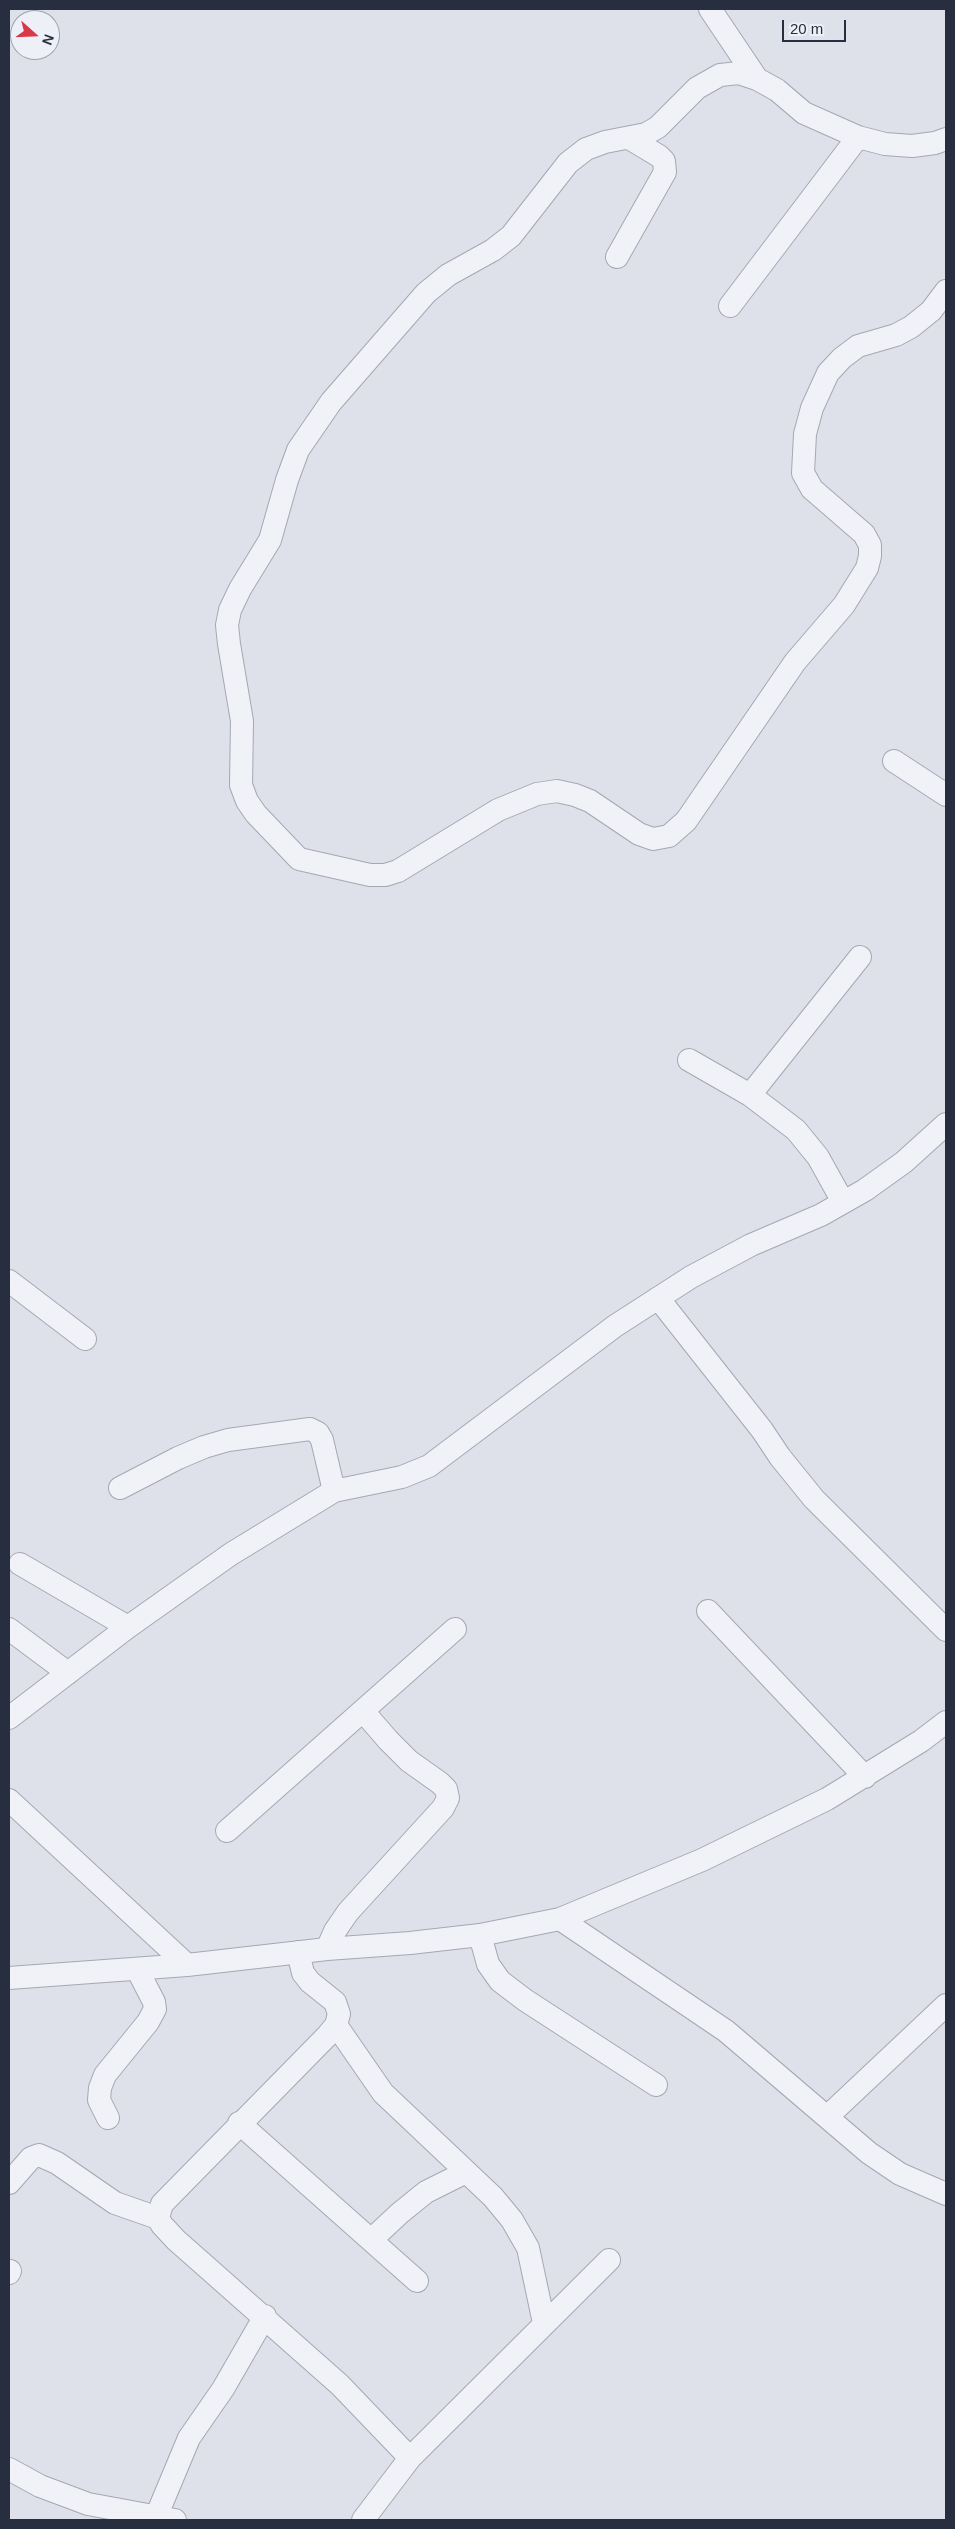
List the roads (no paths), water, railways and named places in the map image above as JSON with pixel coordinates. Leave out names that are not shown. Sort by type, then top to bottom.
[{"type":"street","points":[[710,9],[757,78]]},
{"type":"street","points":[[946,139],[935,143],[912,146],[885,144],[858,137],[804,113],[777,90],[757,78],[739,73],[720,75],[697,88],[658,127],[646,134],[605,142],[586,149],[568,163],[511,236],[493,250],[448,275],[426,294],[331,402],[298,450],[270,540],[240,589],[230,610],[227,625],[242,721],[242,785],[247,801],[256,814],[299,859],[370,875],[385,875],[398,871],[498,810],[537,794],[557,791],[590,801],[639,834],[653,839],[669,836],[680,826],[795,662],[844,605],[867,568],[870,545],[864,534],[812,489],[802,473],[805,434],[812,408],[828,373],[842,358],[858,346],[896,335],[911,327],[931,311],[946,291]]},
{"type":"street","points":[[730,306],[858,137]]},
{"type":"street","points":[[617,257],[665,172],[664,162],[659,156],[629,138]]},
{"type":"street","points":[[894,761],[946,795]]},
{"type":"street","points":[[750,1095],[860,957]]},
{"type":"street","points":[[689,1060],[750,1095],[796,1130],[818,1157],[843,1202]]},
{"type":"street","points":[[9,1718],[128,1627],[231,1554],[334,1491],[402,1477],[430,1466],[558,1368],[658,1298],[751,1245],[821,1215],[843,1202],[904,1162],[946,1124]]},
{"type":"street","points":[[9,1281],[85,1339]]},
{"type":"street","points":[[658,1298],[814,1499],[946,1630]]},
{"type":"street","points":[[120,1488],[178,1458],[204,1447],[228,1440],[310,1429],[318,1433],[322,1440],[334,1491]]},
{"type":"street","points":[[20,1564],[128,1627]]},
{"type":"street","points":[[708,1611],[865,1777]]},
{"type":"street","points":[[9,1629],[68,1673]]},
{"type":"street","points":[[227,1831],[455,1629]]},
{"type":"street","points":[[327,1949],[335,1931],[348,1912],[442,1808],[448,1798],[446,1789],[404,1756],[363,1711]]},
{"type":"street","points":[[9,1978],[187,1965],[327,1949],[410,1943],[480,1935],[560,1919],[736,1844],[827,1799],[865,1777],[946,1722]]},
{"type":"street","points":[[9,1800],[187,1965]]},
{"type":"street","points":[[560,1919],[726,2031],[876,2158],[900,2174],[946,2194]]},
{"type":"street","points":[[480,1935],[488,1964],[500,1981],[525,2000],[656,2084]]},
{"type":"street","points":[[158,2218],[162,2204],[336,2025],[338,2014],[335,2002],[310,1982],[304,1973],[298,1952]]},
{"type":"street","points":[[108,2118],[99,2100],[100,2088],[105,2075],[148,2022],[155,2009],[154,2002],[137,1969]]},
{"type":"street","points":[[828,2116],[946,2005]]},
{"type":"street","points":[[336,2025],[383,2093],[493,2197],[512,2220],[528,2248],[544,2323]]},
{"type":"street","points":[[239,2123],[417,2282]]},
{"type":"street","points":[[9,2183],[31,2158],[39,2155],[57,2163],[115,2203],[158,2218],[176,2240],[265,2316],[340,2385],[410,2458]]},
{"type":"street","points":[[371,2240],[426,2192],[466,2172]]},
{"type":"street","points":[[363,2520],[410,2458],[609,2260]]},
{"type":"street","points":[[9,2469],[40,2486],[109,2514],[165,2518],[189,2438],[223,2389],[265,2316]]}]
